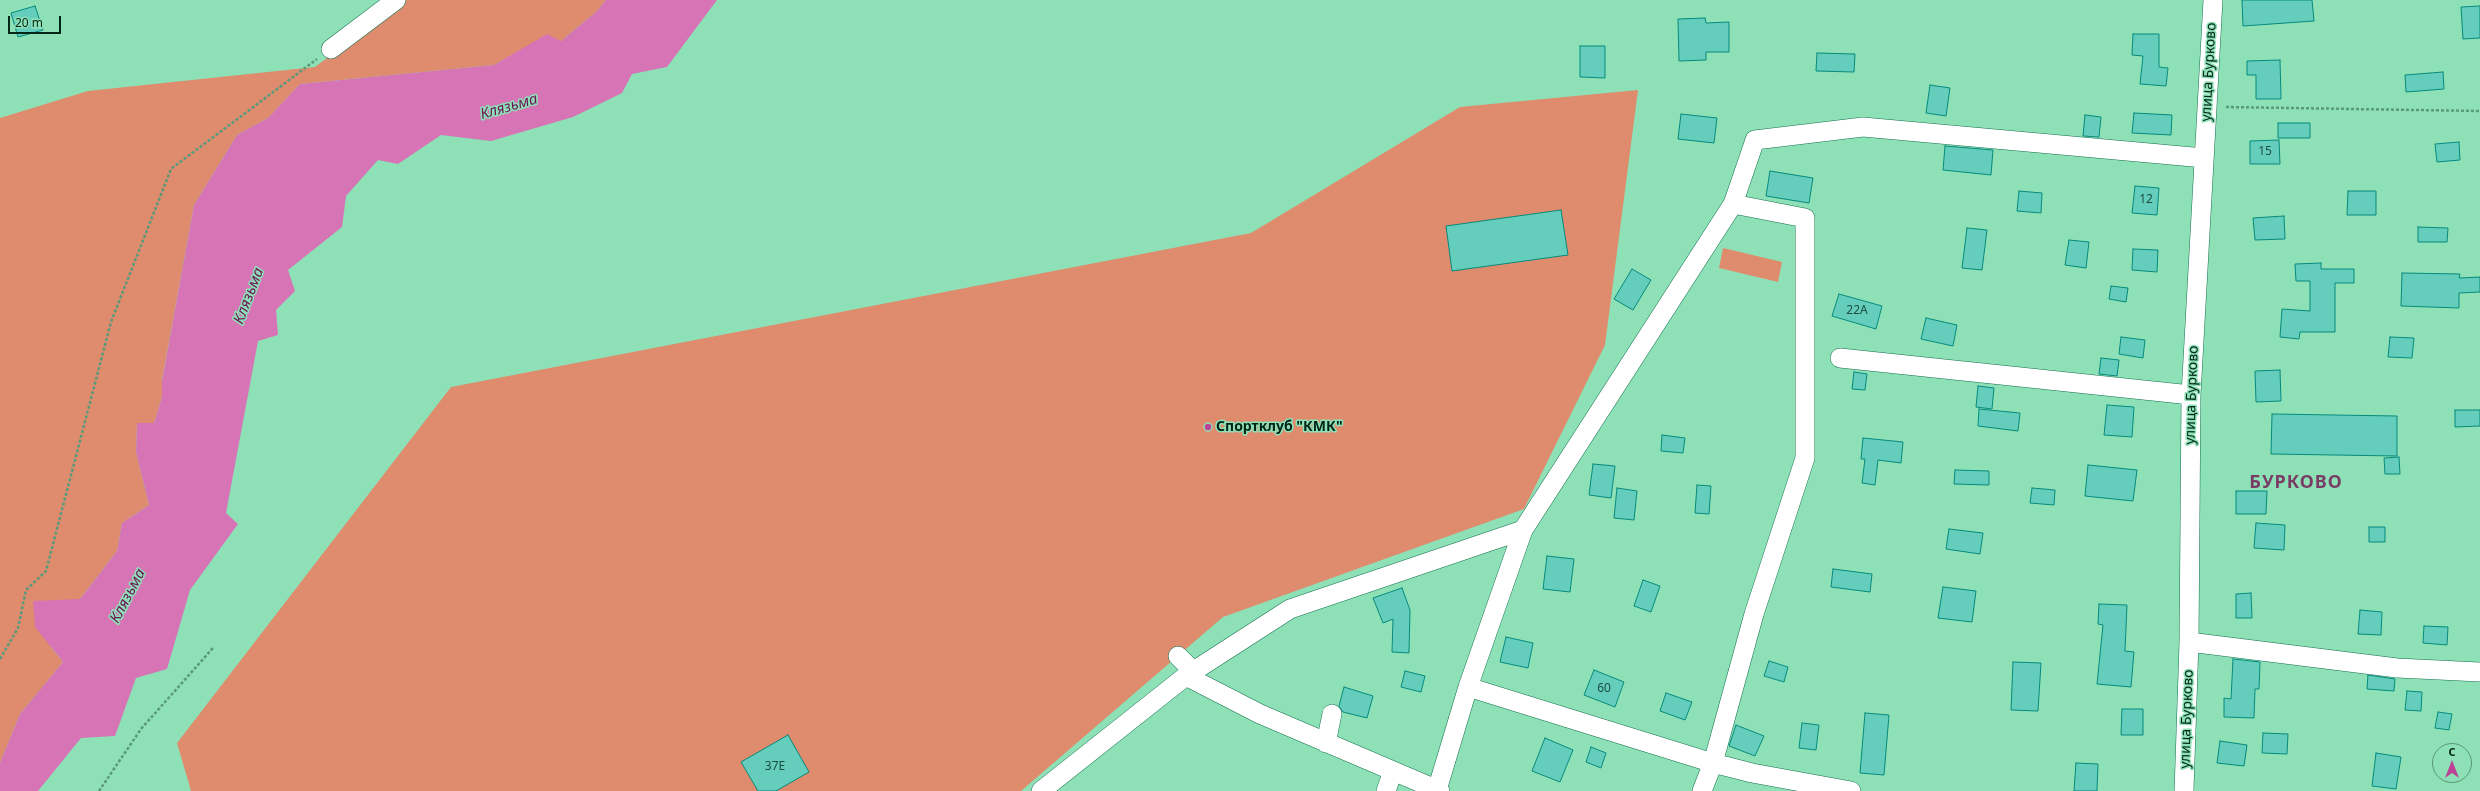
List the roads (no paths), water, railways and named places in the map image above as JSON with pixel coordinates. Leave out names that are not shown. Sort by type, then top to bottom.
[{"type":"street","points":[[331,49],[396,0]]},
{"type":"street","name":"улица Бурково","points":[[2184,791],[2189,642],[2191,395],[2213,0]]},
{"type":"street","points":[[1178,656],[1190,673],[1260,714],[1438,790],[1468,687],[1523,530],[1733,204],[1755,140],[1863,127],[2204,158]]},
{"type":"street","points":[[1702,791],[1713,763],[1754,614],[1805,458],[1805,218],[1733,204]]},
{"type":"street","points":[[1840,358],[2191,395]]},
{"type":"street","points":[[1041,791],[1190,673],[1290,608],[1523,530]]},
{"type":"street","points":[[2189,642],[2397,668],[2480,672]]},
{"type":"street","points":[[1468,687],[1713,763],[1752,773],[1852,791]]},
{"type":"street","points":[[1326,743],[1332,714]]},
{"type":"street","points":[[1386,791],[1393,771]]},
{"type":"water","name":"Клязьма","points":[[606,0],[717,0],[667,67],[632,74],[622,93],[573,117],[491,141],[441,135],[398,164],[378,160],[346,196],[342,227],[288,270],[295,291],[276,310],[278,335],[258,341],[226,513],[238,524],[190,590],[167,669],[136,678],[115,736],[81,738],[38,791],[0,791],[0,763],[20,714],[63,662],[35,627],[33,601],[80,599],[117,551],[122,523],[149,505],[136,452],[137,423],[154,423],[162,397],[162,381],[194,205],[237,135],[268,118],[300,84],[494,65],[547,34],[561,41],[596,12]]},
{"type":"place","name":"Спортклуб \"КМК\"","points":[[1208,427]]},
{"type":"district","name":"БУРКОВО","points":[[2296,483]]}]
